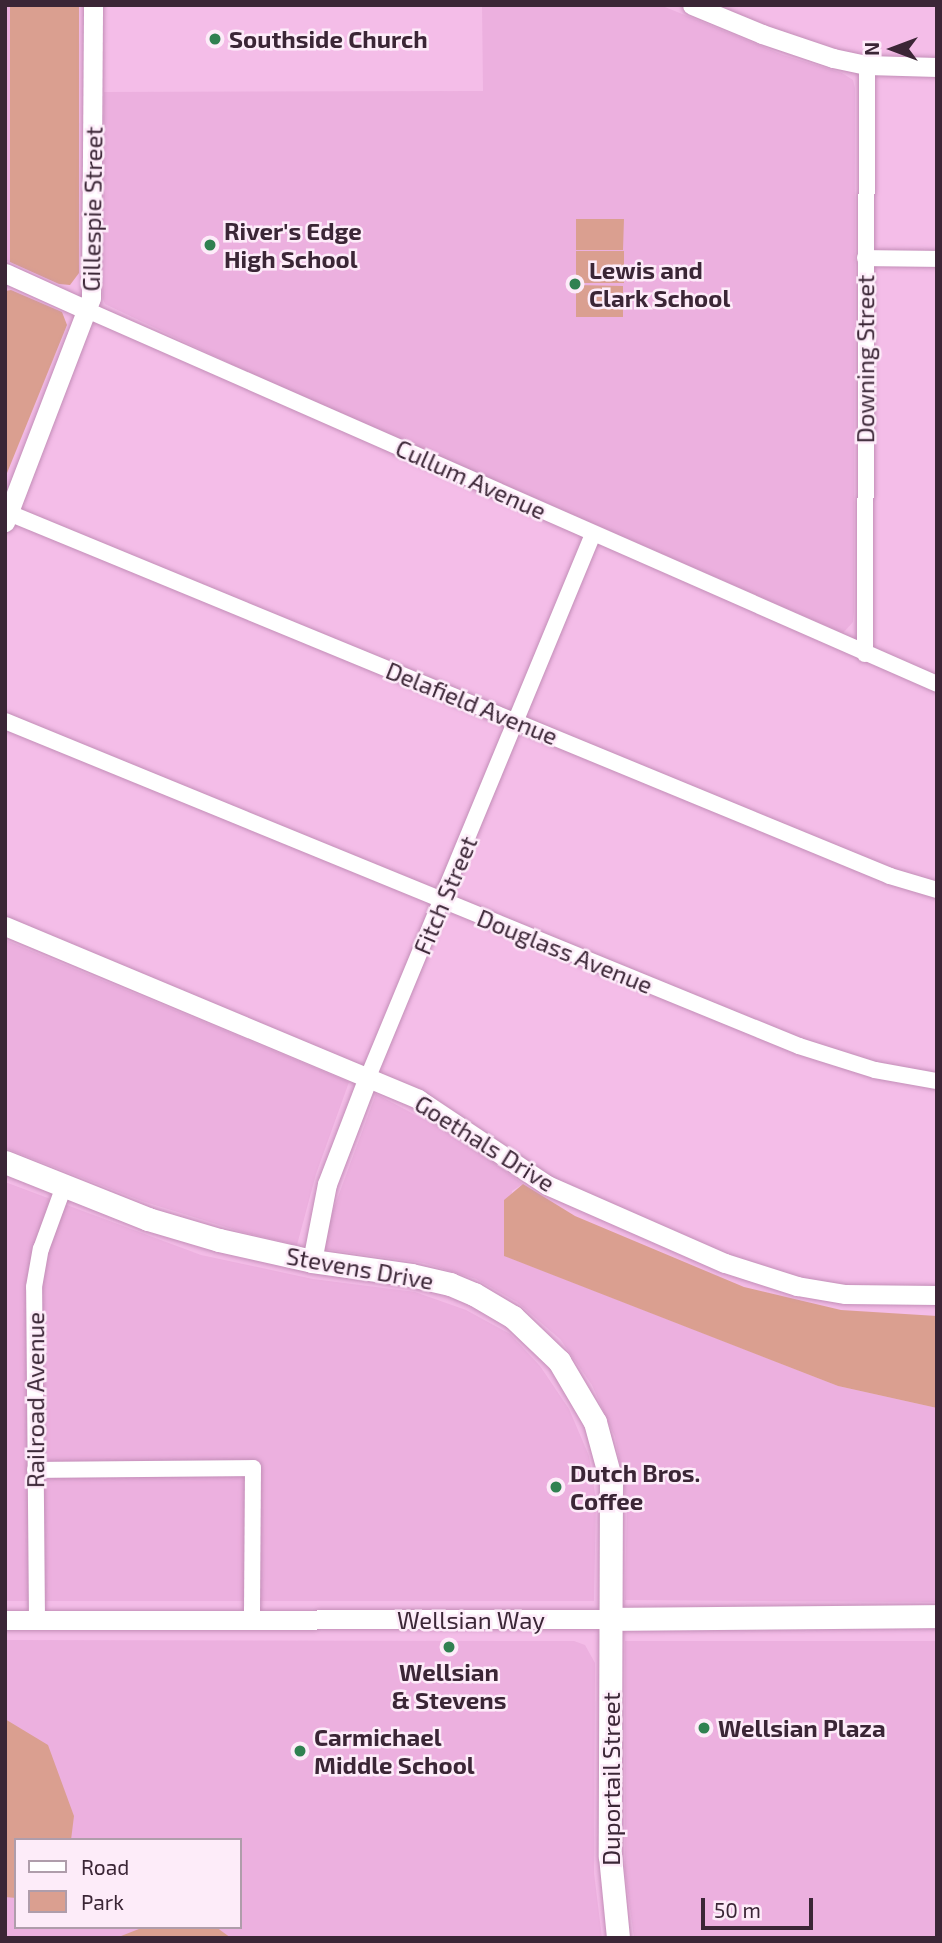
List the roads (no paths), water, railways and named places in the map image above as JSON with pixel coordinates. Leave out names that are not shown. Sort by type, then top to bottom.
[{"type":"main road","name":"Stevens Drive","points":[[5,1162],[181,1230],[312,1261],[411,1275],[450,1284],[474,1294],[513,1317],[544,1343],[586,1402],[608,1463],[613,1517],[613,1619]]},
{"type":"main road","name":"Wellsian Way","points":[[613,1619],[937,1616]]},
{"type":"main road","name":"Duportail Street","points":[[613,1619],[610,1856],[618,1938]]},
{"type":"street","name":"Gillespie Street","points":[[7,517],[89,311],[94,227],[93,5]]},
{"type":"street","points":[[692,5],[798,47],[867,65],[937,67]]},
{"type":"street","name":"Downing Street","points":[[865,654],[867,65]]},
{"type":"street","points":[[865,258],[937,259]]},
{"type":"street","name":"Cullum Avenue","points":[[5,273],[937,684]]},
{"type":"street","name":"Delafield Avenue","points":[[7,517],[517,722],[890,876],[937,890]]},
{"type":"street","name":"Fitch Street","points":[[312,1261],[327,1184],[368,1077],[593,534]]},
{"type":"street","name":"Douglass Avenue","points":[[5,721],[810,1050],[875,1070],[937,1082]]},
{"type":"street","name":"Goethals Drive","points":[[5,926],[368,1077],[444,1114],[547,1185],[725,1263],[797,1286],[845,1294],[937,1295]]},
{"type":"street","name":"Railroad Avenue","points":[[37,1619],[34,1287],[41,1248],[64,1186]]},
{"type":"street","points":[[35,1470],[253,1468],[252,1620]]},
{"type":"street","name":"Wellsian Way","points":[[5,1619],[613,1619]]},
{"type":"place","name":"Southside Church","points":[[215,39]]},
{"type":"place","name":"River's Edge High School","points":[[210,245]]},
{"type":"place","name":"Lewis and Clark School","points":[[575,284]]},
{"type":"place","name":"Dutch Bros. Coffee","points":[[556,1487]]},
{"type":"place","name":"Wellsian & Stevens","points":[[449,1647]]},
{"type":"place","name":"Wellsian Plaza","points":[[704,1728]]},
{"type":"place","name":"Carmichael Middle School","points":[[300,1751]]}]
